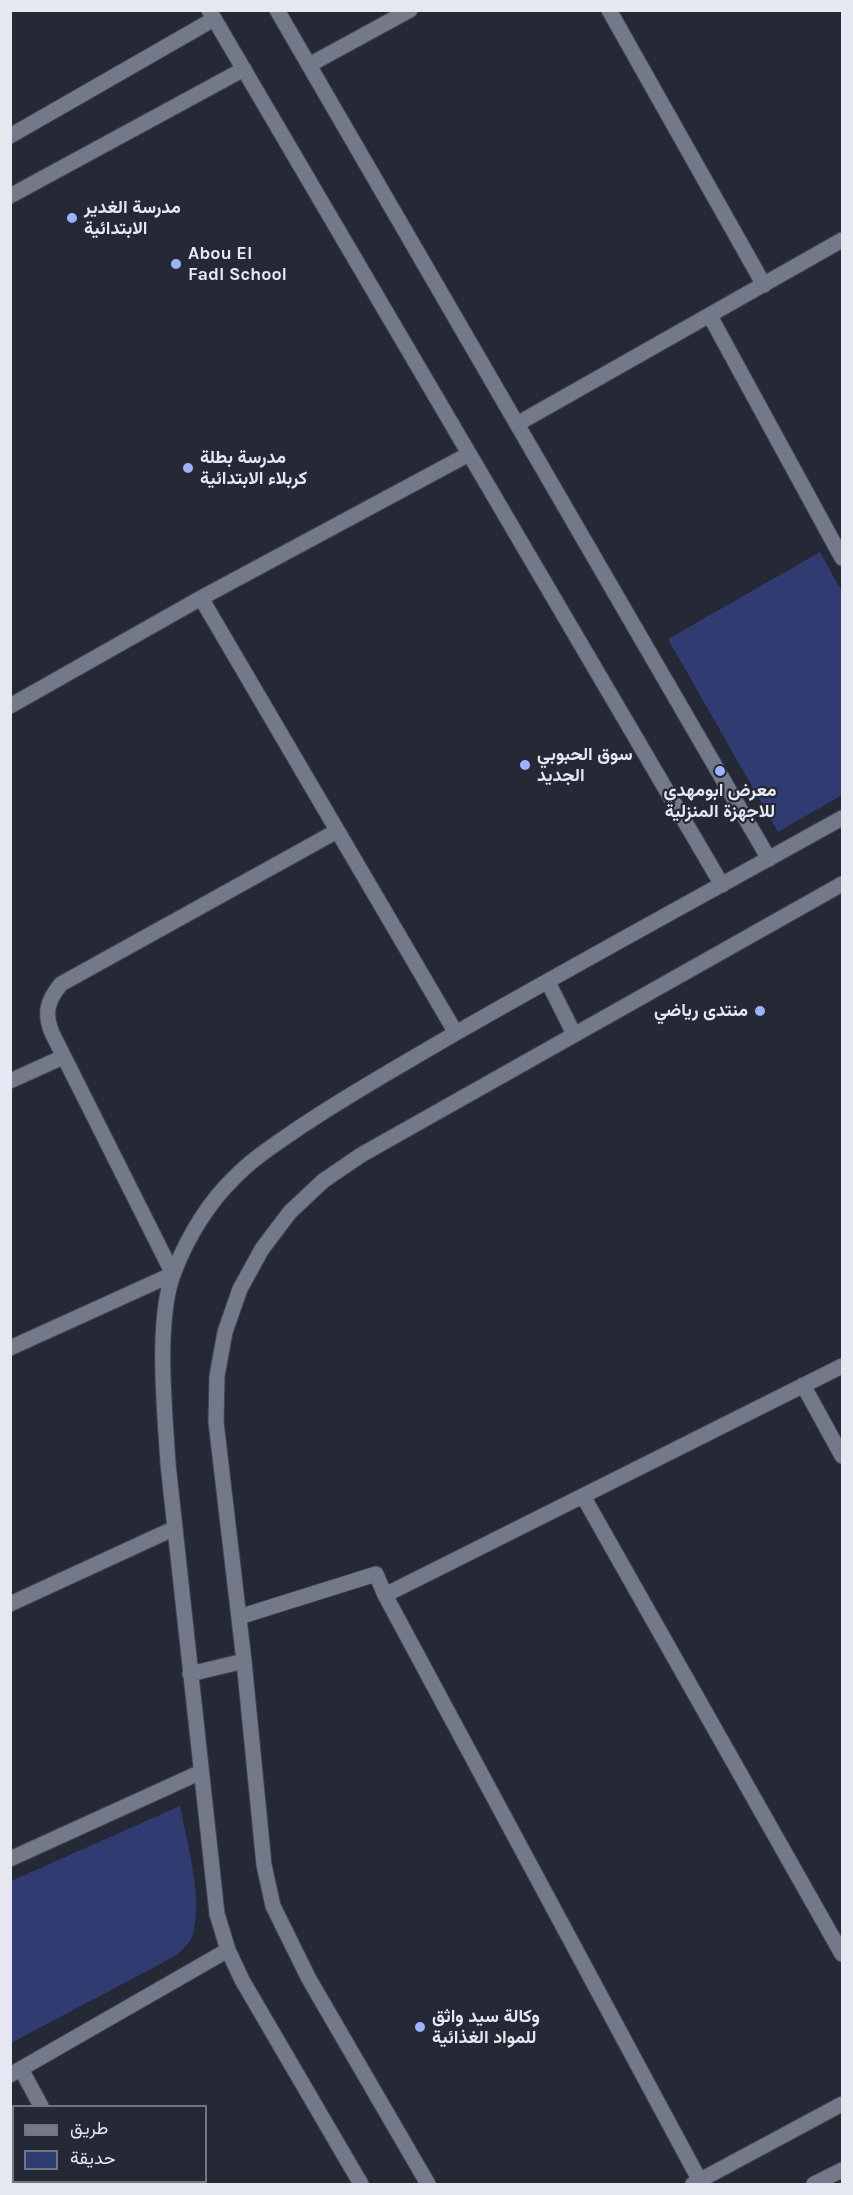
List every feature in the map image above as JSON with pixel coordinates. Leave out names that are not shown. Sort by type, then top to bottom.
[{"type":"street","points":[[277,10],[769,859]]},
{"type":"street","points":[[309,65],[410,10]]},
{"type":"street","points":[[609,10],[764,285]]},
{"type":"street","points":[[10,136],[212,15],[722,885]]},
{"type":"street","points":[[10,196],[244,69]]},
{"type":"street","points":[[517,424],[843,240]]},
{"type":"street","points":[[710,316],[843,558]]},
{"type":"street","points":[[10,706],[201,598],[469,454]]},
{"type":"street","points":[[201,598],[456,1034]]},
{"type":"street","points":[[361,2184],[242,1980],[228,1950],[216,1904],[175,1528],[164,1391],[167,1300],[173,1274],[186,1244],[203,1216],[233,1178],[327,1108],[843,818]]},
{"type":"street","points":[[173,1274],[63,1057],[47,1020],[47,1007],[52,994],[61,984],[337,831]]},
{"type":"street","points":[[428,2184],[309,1979],[273,1906],[264,1866],[244,1661],[216,1422],[217,1376],[225,1332],[240,1289],[262,1249],[290,1212],[323,1181],[361,1155],[843,884]]},
{"type":"street","points":[[548,982],[574,1034]]},
{"type":"street","points":[[10,1081],[63,1057]]},
{"type":"street","points":[[10,1348],[173,1274]]},
{"type":"street","points":[[385,1595],[843,1366]]},
{"type":"street","points":[[803,1385],[843,1456]]},
{"type":"street","points":[[583,1496],[843,1954]]},
{"type":"street","points":[[10,1604],[175,1528]]},
{"type":"street","points":[[239,1617],[376,1574],[385,1595],[697,2183],[843,2104]]},
{"type":"street","points":[[190,1674],[244,1661]]},
{"type":"street","points":[[10,1858],[201,1772]]},
{"type":"street","points":[[40,2105],[16,2072],[228,1950]]},
{"type":"street","points":[[814,2184],[843,2170]]},
{"type":"green space","points":[[820,552],[842,592],[842,795],[778,832],[668,639]]},
{"type":"green space","points":[[180,1806],[195,1890],[195,1923],[190,1942],[177,1955],[11,2043],[11,1881]]},
{"type":"place","name":"مدرسة الغدير الابتدائية","points":[[72,218]]},
{"type":"place","name":"Abou El Fadl School","points":[[176,264]]},
{"type":"place","name":"مدرسة بطلة كربلاء الابتدائية","points":[[188,468]]},
{"type":"place","name":"سوق الحبوبي الجديد","points":[[525,765]]},
{"type":"place","name":"معرض ابومهدي للاجهزة المنزلية","points":[[720,771]]},
{"type":"place","name":"منتدى رياضي","points":[[760,1011]]},
{"type":"place","name":"وكالة سيد واثق للمواد الغذائية","points":[[420,2027]]}]
